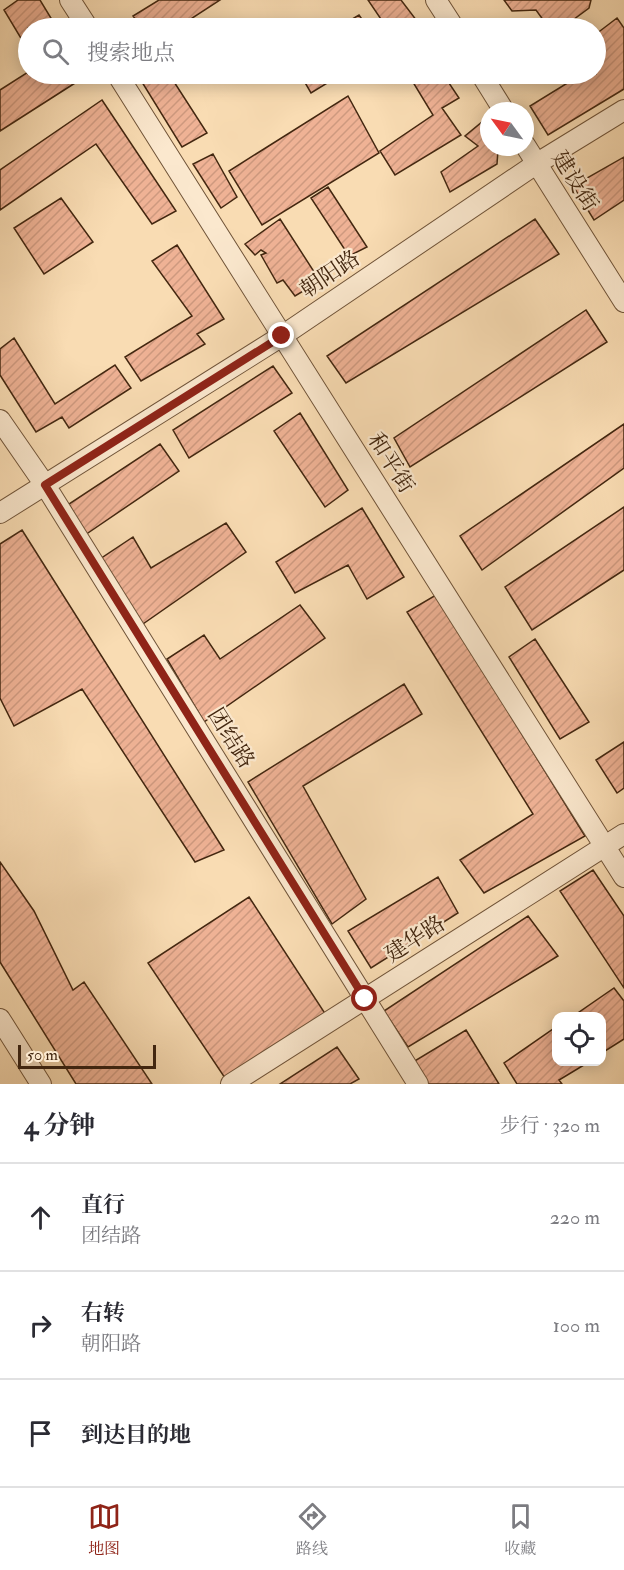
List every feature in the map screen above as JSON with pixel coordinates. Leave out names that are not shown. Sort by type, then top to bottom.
[{"type":"street","points":[[70,0],[82,18]]},
{"type":"street","points":[[436,0],[448,18]]},
{"type":"street","name":"和平街","points":[[123,84],[624,877]]},
{"type":"street","points":[[487,84],[498,102]]},
{"type":"street","name":"朝阳路","points":[[0,513],[282,336],[536,164],[624,110]]},
{"type":"street","name":"建设街","points":[[531,156],[624,302]]},
{"type":"street","name":"团结路","points":[[0,420],[45,485],[418,1084]]},
{"type":"street","name":"建华路","points":[[231,1084],[624,834]]},
{"type":"street","points":[[0,1019],[41,1084]]},
{"type":"building","points":[[18,0],[40,0],[51,18],[18,18],[18,33],[4,10]]},
{"type":"building","points":[[159,0],[220,0],[192,18],[134,18],[133,16]]},
{"type":"building","points":[[368,0],[401,0],[415,18],[380,18]]},
{"type":"building","points":[[504,0],[591,0],[589,8],[576,18],[542,18],[536,10],[512,11]]},
{"type":"building","points":[[617,18],[624,28],[624,89],[548,135],[534,112],[534,104],[566,84],[606,84],[606,26]]},
{"type":"building","points":[[18,78],[18,84],[73,84],[0,131],[0,90]]},
{"type":"building","points":[[143,84],[175,84],[207,133],[182,147]]},
{"type":"building","points":[[306,84],[326,84],[311,93]]},
{"type":"building","points":[[414,84],[450,84],[459,98],[442,108],[461,135],[395,175],[380,151],[433,115]]},
{"type":"building","points":[[348,96],[379,153],[262,225],[229,171]]},
{"type":"building","points":[[102,100],[176,211],[152,224],[96,144],[0,210],[0,170]]},
{"type":"building","points":[[480,124],[480,156],[498,156],[497,164],[450,192],[441,172],[478,146],[465,136]]},
{"type":"building","points":[[213,154],[237,197],[221,208],[193,164]]},
{"type":"building","points":[[624,157],[624,200],[594,220],[573,186]]},
{"type":"building","points":[[328,187],[367,247],[349,256],[311,198]]},
{"type":"building","points":[[61,198],[93,242],[44,274],[14,228]]},
{"type":"building","points":[[280,219],[320,281],[295,296],[283,280],[277,283],[261,255],[266,253],[261,250],[255,255],[245,244]]},
{"type":"building","points":[[535,219],[559,254],[346,383],[327,356]]},
{"type":"building","points":[[177,245],[224,319],[197,334],[205,344],[141,381],[125,357],[192,316],[152,261]]},
{"type":"building","points":[[586,310],[607,342],[410,467],[394,438]]},
{"type":"building","points":[[14,338],[55,404],[115,365],[131,388],[69,428],[62,417],[36,432],[0,375],[0,349]]},
{"type":"building","points":[[273,366],[292,393],[189,458],[173,430]]},
{"type":"building","points":[[300,413],[348,490],[325,507],[274,431]]},
{"type":"building","points":[[624,424],[624,468],[482,570],[460,536]]},
{"type":"building","points":[[160,444],[179,471],[85,535],[69,504]]},
{"type":"building","points":[[624,507],[624,570],[532,630],[505,587]]},
{"type":"building","points":[[362,508],[404,577],[367,599],[348,565],[295,593],[276,562]]},
{"type":"building","points":[[226,523],[246,552],[140,626],[97,561],[133,537],[151,568]]},
{"type":"building","points":[[22,530],[224,850],[195,862],[82,689],[14,726],[0,698],[0,544]]},
{"type":"building","points":[[436,595],[585,836],[484,893],[460,860],[533,814],[407,612]]},
{"type":"building","points":[[300,605],[325,638],[204,722],[167,659],[204,635],[220,659]]},
{"type":"building","points":[[535,639],[589,722],[560,739],[509,657]]},
{"type":"building","points":[[404,684],[422,714],[303,786],[366,899],[332,924],[248,782]]},
{"type":"building","points":[[624,742],[624,788],[617,793],[596,760]]},
{"type":"building","points":[[0,862],[34,911],[73,990],[84,982],[152,1084],[76,1084],[0,962]]},
{"type":"building","points":[[593,870],[624,916],[624,988],[560,891]]},
{"type":"building","points":[[438,877],[458,913],[371,968],[348,931]]},
{"type":"building","points":[[249,897],[326,1015],[227,1081],[148,963]]},
{"type":"building","points":[[528,916],[558,956],[408,1047],[384,1011]]},
{"type":"building","points":[[614,988],[624,1001],[624,1039],[606,1050],[606,1012],[579,1012]]},
{"type":"building","points":[[466,1030],[499,1084],[428,1084],[413,1062]]},
{"type":"building","points":[[552,1030],[552,1066],[582,1066],[559,1080],[562,1084],[517,1084],[504,1063]]},
{"type":"building","points":[[337,1047],[359,1079],[350,1084],[280,1084]]},
{"type":"route","points":[[282,336],[45,485],[365,999]]}]
